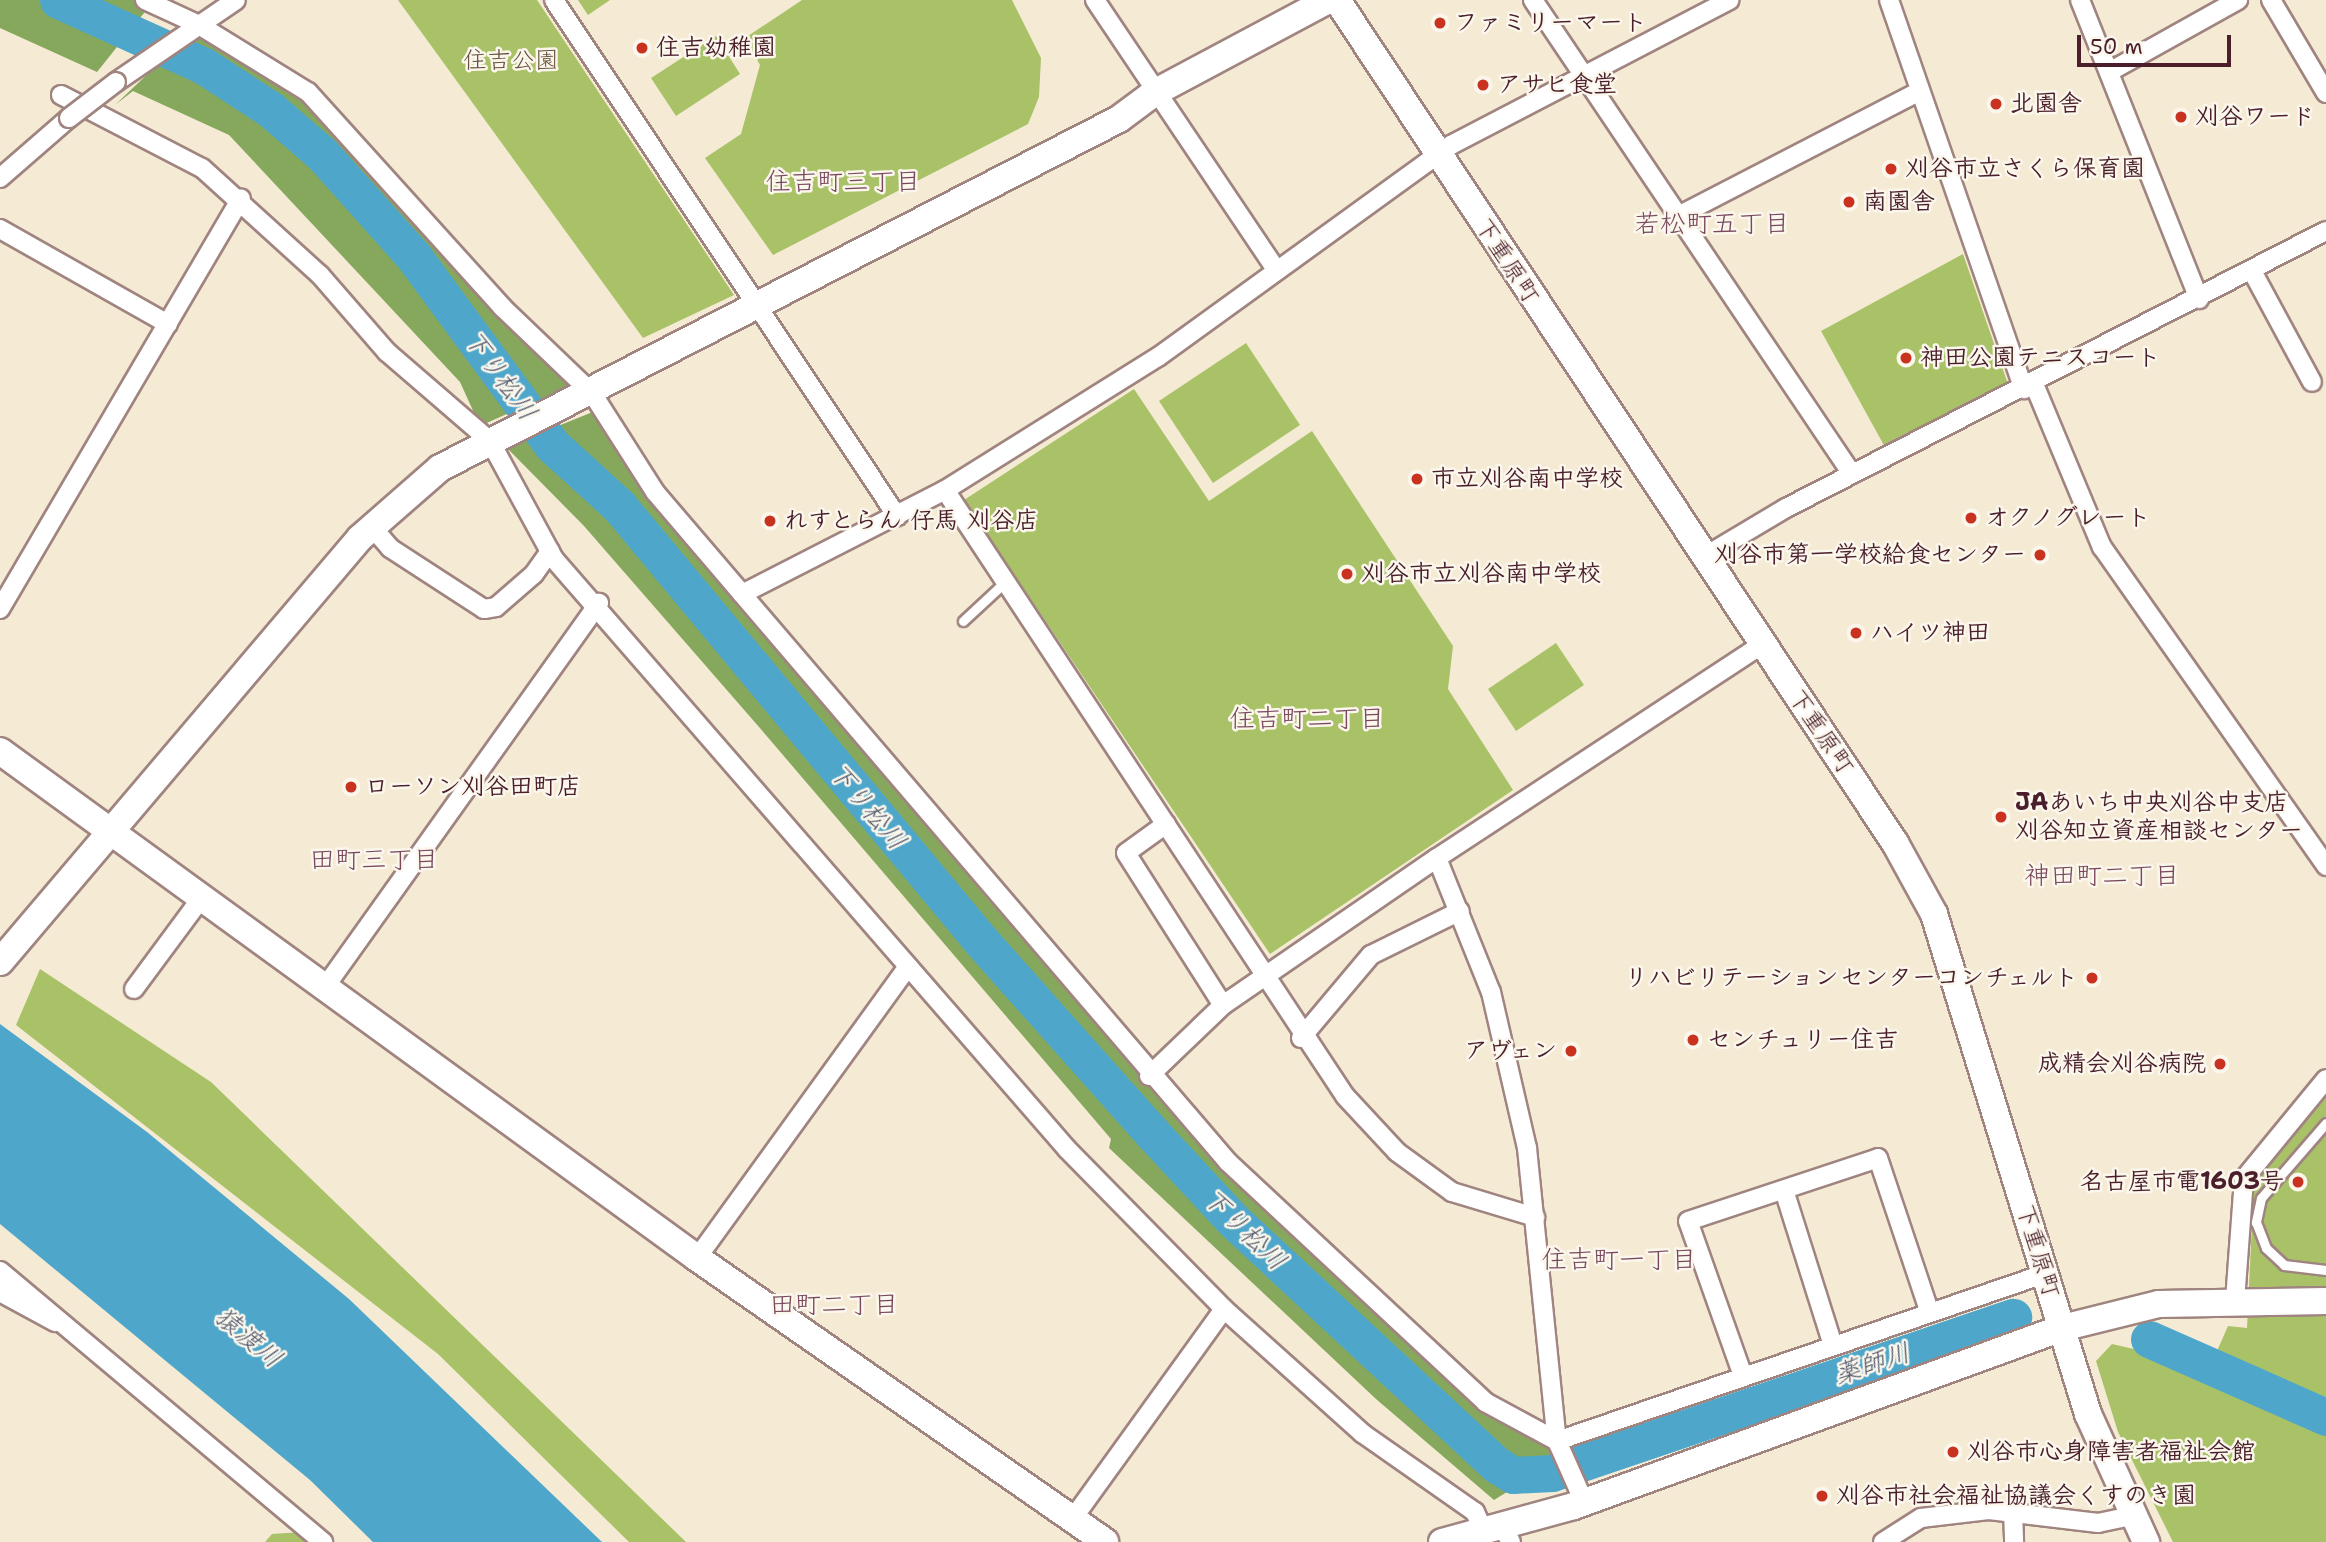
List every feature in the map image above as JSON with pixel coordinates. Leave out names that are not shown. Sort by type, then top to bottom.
[{"type":"street","points":[[145,0],[308,92],[502,307],[592,393],[655,492],[1149,1076],[1228,1162],[1485,1402],[1557,1441],[1928,1310],[2044,1274]]},
{"type":"street","points":[[0,178],[69,118],[236,0]]},
{"type":"street","points":[[554,0],[761,305],[897,516]]},
{"type":"street","points":[[1095,0],[1154,93],[1276,269]]},
{"type":"street","points":[[0,962],[372,527],[440,468],[592,393],[1119,119],[1154,93],[1328,0]]},
{"type":"street","name":"下重原町","points":[[1337,0],[1702,558],[1895,843],[1934,914],[2088,1414],[2131,1516],[2146,1542]]},
{"type":"street","points":[[1533,0],[1852,474]]},
{"type":"street","points":[[742,594],[945,490],[1158,357],[1276,269],[1438,156],[1583,75],[1730,0]]},
{"type":"street","points":[[1889,0],[2029,386],[2102,547],[2326,866]]},
{"type":"street","points":[[2080,0],[2199,299]]},
{"type":"street","points":[[2109,72],[2238,0]]},
{"type":"street","points":[[2271,0],[2326,93]]},
{"type":"street","points":[[1678,216],[1920,91]]},
{"type":"street","points":[[61,95],[170,149],[241,199],[320,275],[387,352],[494,440],[550,551],[599,603],[1066,1149],[1224,1308],[1362,1433],[1475,1512],[1500,1535]]},
{"type":"street","points":[[0,609],[241,199]]},
{"type":"street","points":[[0,229],[168,324]]},
{"type":"street","points":[[1702,558],[1852,474],[2199,299],[2326,231]]},
{"type":"street","points":[[2252,271],[2312,382]]},
{"type":"street","points":[[945,490],[1166,824],[1301,1038],[1397,1152],[1452,1192],[1535,1217]]},
{"type":"street","points":[[372,527],[390,548],[484,609],[496,607],[524,582],[550,551]]},
{"type":"street","points":[[325,987],[599,603]]},
{"type":"street","points":[[1149,1076],[1223,1004],[1263,975],[1761,645]]},
{"type":"street","points":[[0,751],[697,1258],[1074,1517],[1105,1542]]},
{"type":"street","points":[[1166,824],[1126,853],[1223,1004]]},
{"type":"street","points":[[1437,858],[1460,911],[1510,1065],[1535,1217],[1557,1441],[1584,1502]]},
{"type":"street","points":[[134,989],[202,897]]},
{"type":"street","points":[[1301,1038],[1371,955],[1460,911]]},
{"type":"street","points":[[697,1258],[908,966]]},
{"type":"street","points":[[2235,1301],[2244,1179],[2326,1079]]},
{"type":"street","points":[[1743,1376],[1688,1221],[1878,1158],[1928,1310]]},
{"type":"street","points":[[1784,1190],[1833,1345]]},
{"type":"street","points":[[0,1271],[74,1329],[323,1542]]},
{"type":"street","points":[[0,1292],[74,1329]]},
{"type":"street","points":[[1442,1542],[1500,1535],[2062,1328],[2159,1304],[2326,1301]]},
{"type":"street","points":[[1074,1517],[1224,1308]]},
{"type":"street","points":[[1883,1542],[1921,1518],[2013,1510],[2098,1523],[2131,1516]]},
{"type":"street","points":[[2013,1510],[2014,1542]]},
{"type":"lane","points":[[963,621],[1005,582]]},
{"type":"lane","points":[[2326,1123],[2261,1198],[2256,1222],[2266,1248],[2284,1265],[2326,1270]]},
{"type":"green space","points":[[0,0],[145,0],[152,3],[97,72],[0,28]]},
{"type":"green space","name":"住吉公園","points":[[398,0],[537,0],[734,295],[643,338]]},
{"type":"green space","points":[[578,0],[610,0],[588,15]]},
{"type":"green space","points":[[802,0],[1012,0],[1041,58],[1039,97],[1028,124],[773,255],[705,158],[741,134],[760,65],[745,38]]},
{"type":"green space","points":[[199,25],[308,92],[580,381],[480,426],[460,382],[229,135],[133,91],[115,105]]},
{"type":"green space","points":[[716,36],[740,74],[676,116],[651,78]]},
{"type":"green space","name":"神田公園テニスコート","points":[[1963,254],[2009,387],[1886,449],[1821,331]]},
{"type":"green space","points":[[1246,343],[1300,425],[1213,483],[1159,401]]},
{"type":"green space","points":[[1134,389],[1209,501],[1312,431],[1453,646],[1448,689],[1513,790],[1270,954],[964,500]]},
{"type":"green space","points":[[600,409],[655,492],[1142,1067],[1485,1402],[1557,1441],[1564,1457],[1494,1500],[1376,1399],[1109,1148],[1111,1139],[759,727],[584,526],[506,447]]},
{"type":"green space","points":[[1556,643],[1584,685],[1516,731],[1488,689]]},
{"type":"green space","points":[[40,969],[211,1082],[686,1542],[629,1542],[438,1354],[16,1025]]},
{"type":"green space","points":[[2326,1096],[2326,1542],[2173,1542],[2118,1432],[2096,1361],[2112,1344],[2160,1355],[2206,1376],[2228,1326],[2247,1328],[2254,1182]]},
{"type":"green space","points":[[302,1532],[312,1542],[265,1542],[272,1534]]},
{"type":"water","name":"猿渡川","points":[[0,1024],[147,1132],[349,1299],[602,1542],[373,1542],[310,1480],[0,1224]]},
{"type":"waterway","name":"下り松川","points":[[58,0],[204,66],[270,109],[322,154],[414,257],[552,445],[619,506],[982,942],[1154,1135],[1233,1220],[1497,1465],[1513,1475],[1552,1473],[2013,1317]]},
{"type":"waterway","name":"薬師川","points":[[2149,1339],[2326,1417]]},
{"type":"place","name":"ファミリーマート","points":[[1440,23]]},
{"type":"place","name":"住吉幼稚園","points":[[642,48]]},
{"type":"place","name":"アサヒ食堂","points":[[1483,85]]},
{"type":"place","name":"北園舎","points":[[1996,104]]},
{"type":"place","name":"刈谷ワード","points":[[2181,117]]},
{"type":"place","name":"刈谷市立さくら保育園","points":[[1891,169]]},
{"type":"place","name":"南園舎","points":[[1849,202]]},
{"type":"place","name":"神田公園テニスコート","points":[[1906,358]]},
{"type":"place","name":"市立刈谷南中学校","points":[[1417,479]]},
{"type":"place","name":"オクノグレート","points":[[1971,518]]},
{"type":"place","name":"れすとらん 仔馬 刈谷店","points":[[770,521]]},
{"type":"place","name":"刈谷市第一学校給食センター","points":[[2040,555]]},
{"type":"place","name":"刈谷市立刈谷南中学校","points":[[1347,574]]},
{"type":"place","name":"ハイツ神田","points":[[1856,633]]},
{"type":"place","name":"ローソン刈谷田町店","points":[[351,787]]},
{"type":"place","name":"JAあいち中央刈谷中支店 刈谷知立資産相談センター","points":[[2001,817]]},
{"type":"place","name":"リハビリテーションセンターコンチェルト","points":[[2092,978]]},
{"type":"place","name":"センチュリー住吉","points":[[1693,1040]]},
{"type":"place","name":"アヴェン","points":[[1571,1051]]},
{"type":"place","name":"成精会刈谷病院","points":[[2220,1064]]},
{"type":"place","name":"名古屋市電1603号","points":[[2298,1182]]},
{"type":"place","name":"刈谷市心身障害者福祉会館","points":[[1953,1452]]},
{"type":"place","name":"刈谷市社会福祉協議会くすのき園","points":[[1822,1496]]},
{"type":"district","name":"住吉町三丁目","points":[[843,181]]},
{"type":"district","name":"若松町五丁目","points":[[1712,223]]},
{"type":"district","name":"住吉町二丁目","points":[[1307,718]]},
{"type":"district","name":"田町三丁目","points":[[374,859]]},
{"type":"district","name":"神田町二丁目","points":[[2102,875]]},
{"type":"district","name":"住吉町一丁目","points":[[1619,1259]]},
{"type":"district","name":"田町二丁目","points":[[834,1304]]}]
